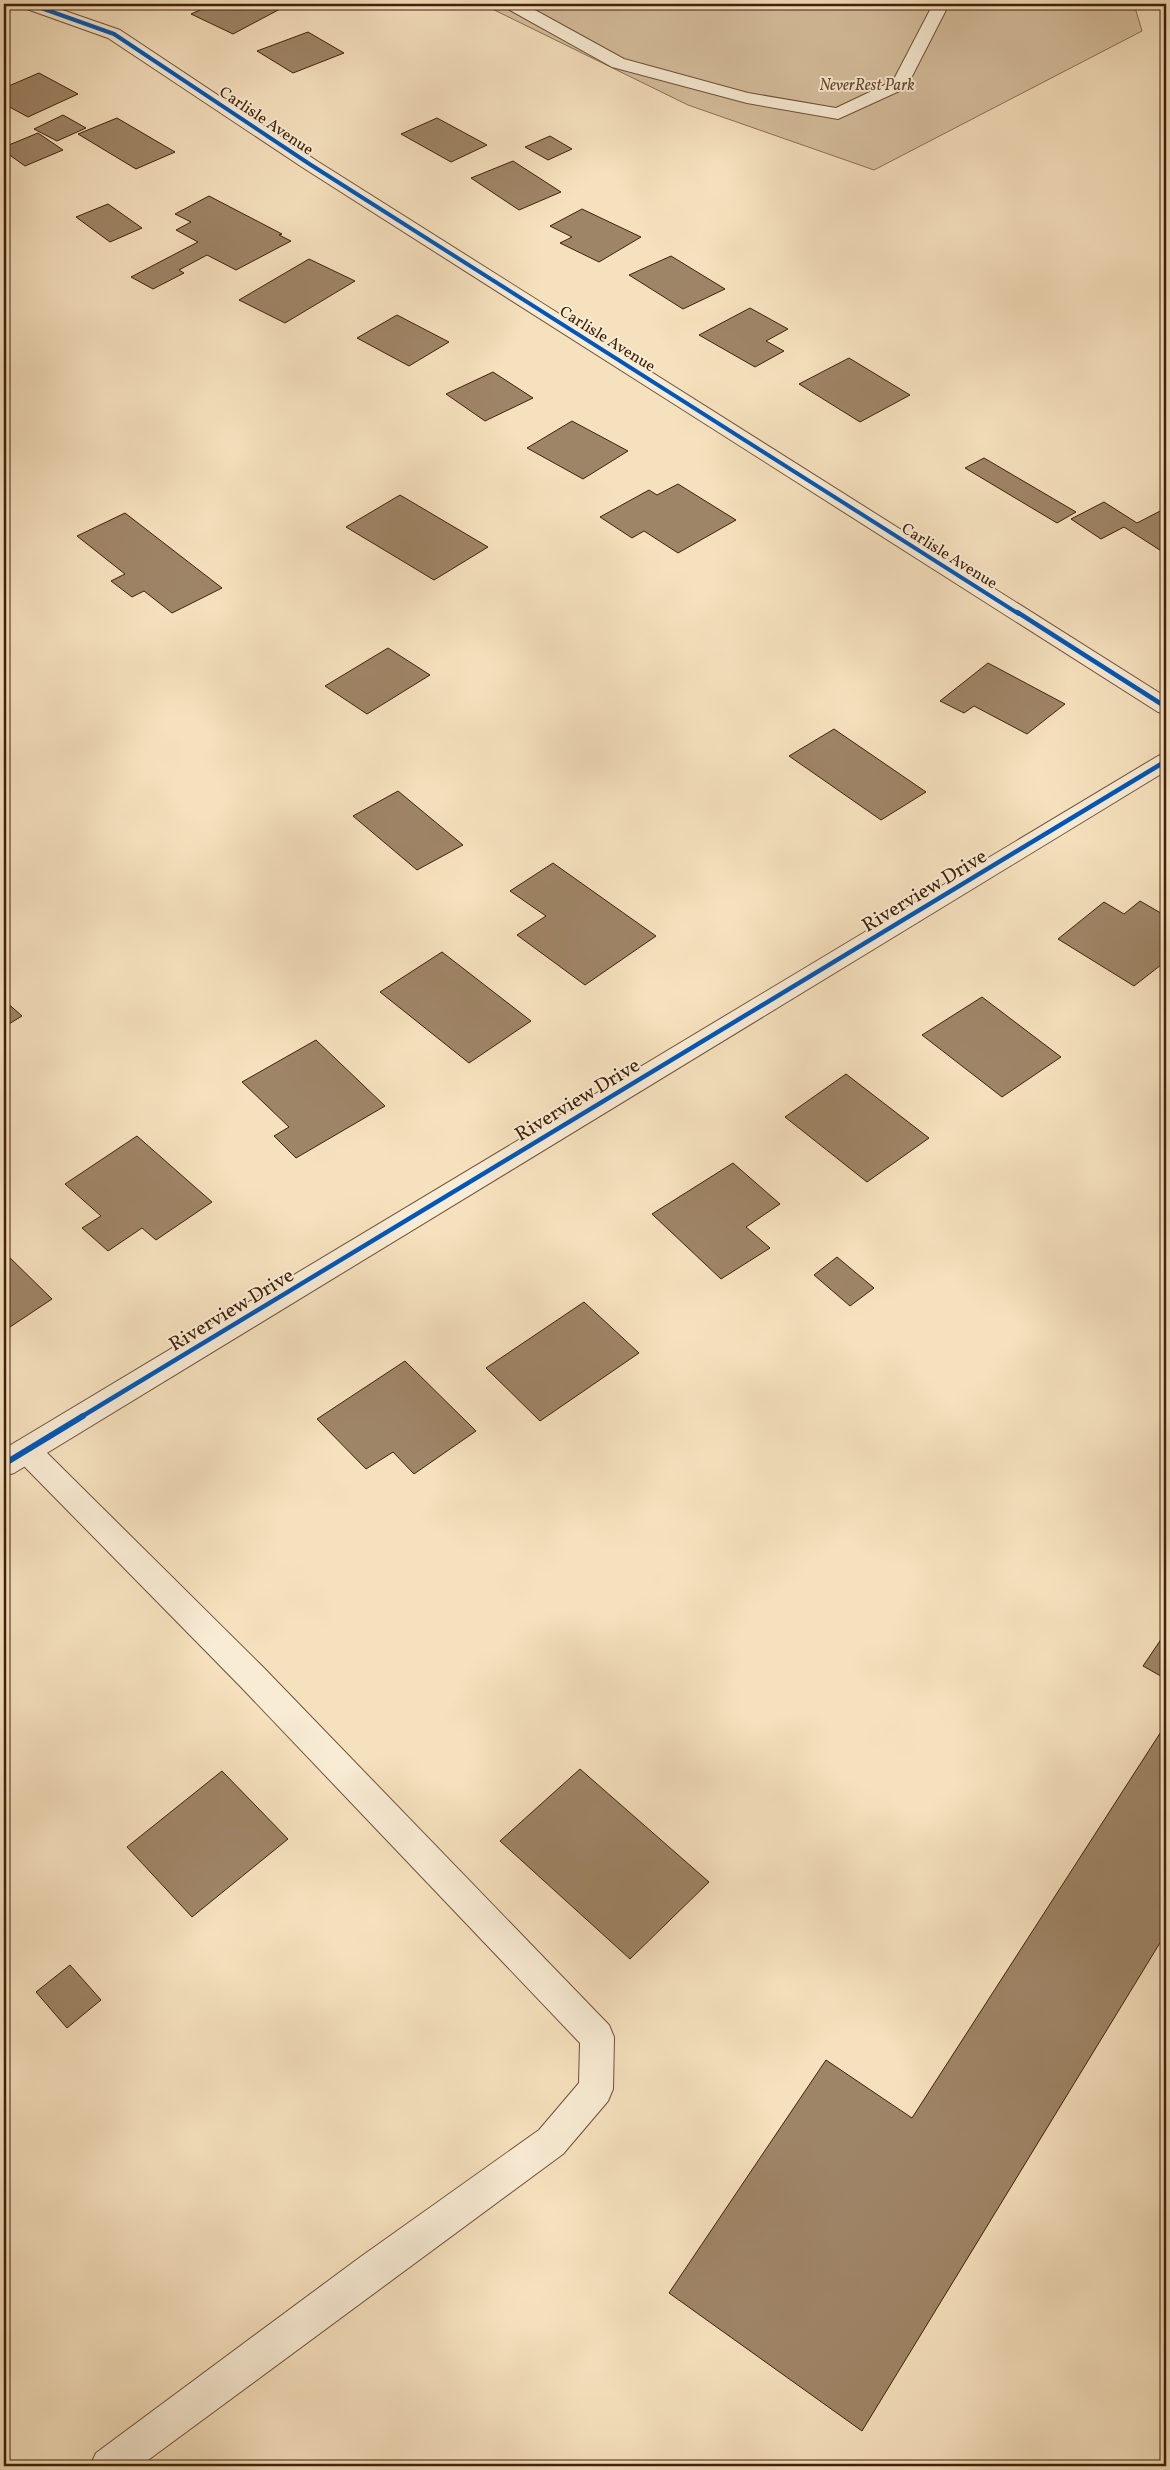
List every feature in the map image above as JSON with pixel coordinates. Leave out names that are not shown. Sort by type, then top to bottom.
[{"type":"street","name":"Carlisle Avenue","points":[[30,4],[114,34],[311,165],[1166,707]]},
{"type":"street","points":[[512,4],[618,63],[747,98],[838,114],[900,84],[938,10],[936,4]]},
{"type":"street","name":"Riverview Drive","points":[[15,1457],[1166,761]]},
{"type":"street","points":[[15,1457],[252,1677],[597,2037],[596,2089],[551,2142],[372,2271],[109,2466]]},
{"type":"green space","name":"NeverRest Park","points":[[482,4],[1134,4],[1142,31],[874,170],[688,105]]},
{"type":"building","points":[[213,4],[272,4],[282,8],[233,34],[191,14]]},
{"type":"building","points":[[308,32],[344,53],[293,73],[257,51]]},
{"type":"building","points":[[39,73],[78,94],[28,117],[4,104],[4,88]]},
{"type":"building","points":[[63,115],[86,128],[57,141],[34,129]]},
{"type":"building","points":[[117,118],[175,152],[136,169],[78,134]]},
{"type":"building","points":[[437,118],[487,145],[451,162],[401,134]]},
{"type":"building","points":[[38,133],[63,150],[25,166],[4,151],[4,147]]},
{"type":"building","points":[[550,136],[572,149],[548,160],[525,147]]},
{"type":"building","points":[[513,161],[561,192],[519,210],[471,178]]},
{"type":"building","points":[[209,196],[282,234],[279,235],[291,241],[236,270],[207,255],[179,270],[184,273],[153,289],[131,277],[198,242],[176,230],[191,222],[175,214]]},
{"type":"building","points":[[108,204],[142,228],[110,242],[76,217]]},
{"type":"building","points":[[582,209],[641,237],[599,262],[560,243],[572,237],[550,226]]},
{"type":"building","points":[[671,256],[725,289],[683,309],[629,275]]},
{"type":"building","points":[[309,259],[355,281],[285,323],[239,300]]},
{"type":"building","points":[[750,308],[788,329],[766,341],[784,351],[755,367],[699,335]]},
{"type":"building","points":[[397,315],[449,342],[409,366],[357,338]]},
{"type":"building","points":[[849,358],[910,395],[860,422],[799,384]]},
{"type":"building","points":[[493,372],[533,398],[485,421],[446,394]]},
{"type":"building","points":[[572,421],[628,451],[583,479],[527,448]]},
{"type":"building","points":[[984,458],[1076,512],[1057,523],[965,468]]},
{"type":"building","points":[[678,484],[736,520],[678,553],[644,531],[632,538],[600,517],[649,490],[657,495]]},
{"type":"building","points":[[400,495],[488,547],[434,580],[346,527]]},
{"type":"building","points":[[1104,502],[1137,523],[1166,508],[1166,554],[1124,527],[1101,539],[1071,519]]},
{"type":"building","points":[[125,513],[222,588],[172,613],[144,591],[132,597],[111,581],[125,574],[77,536]]},
{"type":"building","points":[[388,648],[430,675],[367,714],[325,686]]},
{"type":"building","points":[[988,663],[1065,704],[1027,734],[974,706],[964,713],[940,701]]},
{"type":"building","points":[[834,729],[926,792],[881,820],[789,756]]},
{"type":"building","points":[[398,791],[463,845],[417,870],[353,816]]},
{"type":"building","points":[[553,863],[656,936],[585,985],[517,935],[546,916],[510,891]]},
{"type":"building","points":[[1140,901],[1166,916],[1166,961],[1134,986],[1058,939],[1104,902],[1124,914]]},
{"type":"building","points":[[442,952],[531,1021],[469,1063],[380,992]]},
{"type":"building","points":[[982,997],[1061,1057],[1002,1097],[922,1035]]},
{"type":"building","points":[[4,1000],[22,1016],[4,1027]]},
{"type":"building","points":[[316,1040],[385,1106],[296,1158],[274,1136],[289,1127],[242,1082]]},
{"type":"building","points":[[846,1074],[929,1138],[867,1182],[785,1117]]},
{"type":"building","points":[[137,1136],[212,1202],[156,1240],[142,1228],[108,1251],[82,1228],[101,1216],[65,1184]]},
{"type":"building","points":[[733,1163],[780,1204],[746,1227],[770,1248],[721,1279],[652,1214]]},
{"type":"building","points":[[4,1252],[52,1299],[4,1331]]},
{"type":"building","points":[[837,1257],[874,1288],[850,1306],[814,1275]]},
{"type":"building","points":[[584,1302],[639,1353],[540,1421],[486,1368]]},
{"type":"building","points":[[405,1361],[476,1431],[414,1474],[393,1452],[366,1469],[317,1419]]},
{"type":"building","points":[[1166,1632],[1166,1679],[1143,1666]]},
{"type":"building","points":[[1166,1724],[1166,1933],[862,2431],[669,2293],[826,2060],[912,2118]]},
{"type":"building","points":[[580,1769],[709,1882],[630,1959],[500,1841]]},
{"type":"building","points":[[222,1771],[288,1839],[192,1917],[127,1847]]},
{"type":"building","points":[[70,1965],[101,2000],[67,2028],[36,1992]]},
{"type":"cycle path","points":[[30,4],[114,34],[311,165],[1166,707]]},
{"type":"cycle path","points":[[4,1464],[1166,761]]}]
